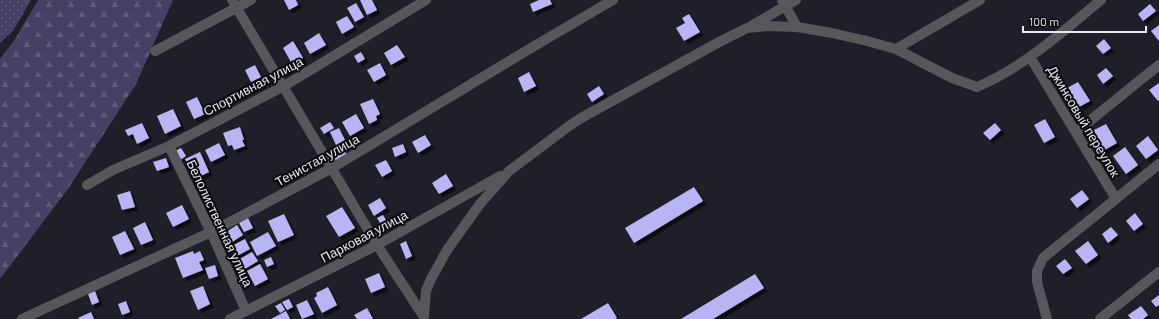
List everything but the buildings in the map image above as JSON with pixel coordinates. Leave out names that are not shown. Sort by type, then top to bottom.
[{"type":"street","points":[[155,51],[234,4],[251,0]]},
{"type":"street","name":"Спортивная улица","points":[[88,185],[113,170],[169,146],[284,86],[426,0]]},
{"type":"street","name":"Тенистая улица","points":[[23,319],[211,232],[332,168],[536,44],[613,0]]},
{"type":"street","points":[[423,318],[426,291],[447,250],[480,204],[509,171],[581,118],[747,28],[784,3],[796,0]]},
{"type":"street","points":[[896,49],[980,0]]},
{"type":"street","points":[[747,28],[768,26],[797,27],[867,41],[896,49],[952,78],[977,86],[1011,70],[1030,57],[1101,0]]},
{"type":"street","points":[[784,3],[797,27]]},
{"type":"street","points":[[234,4],[377,245],[423,318]]},
{"type":"street","name":"Джинсовый переулок","points":[[1030,57],[1116,199]]},
{"type":"street","points":[[1076,132],[1159,65]]},
{"type":"street","name":"Белолиственная улица","points":[[169,146],[211,232],[246,311]]},
{"type":"street","points":[[1047,319],[1037,282],[1037,271],[1043,258],[1159,164]]},
{"type":"street","name":"Парковая улица","points":[[230,319],[377,245],[509,171]]},
{"type":"street","points":[[1100,319],[1159,272]]},
{"type":"green space","points":[[0,0],[31,0],[13,31],[0,43]]},
{"type":"green space","points":[[38,0],[173,0],[136,84],[68,189],[0,279],[0,59],[15,39]]}]
